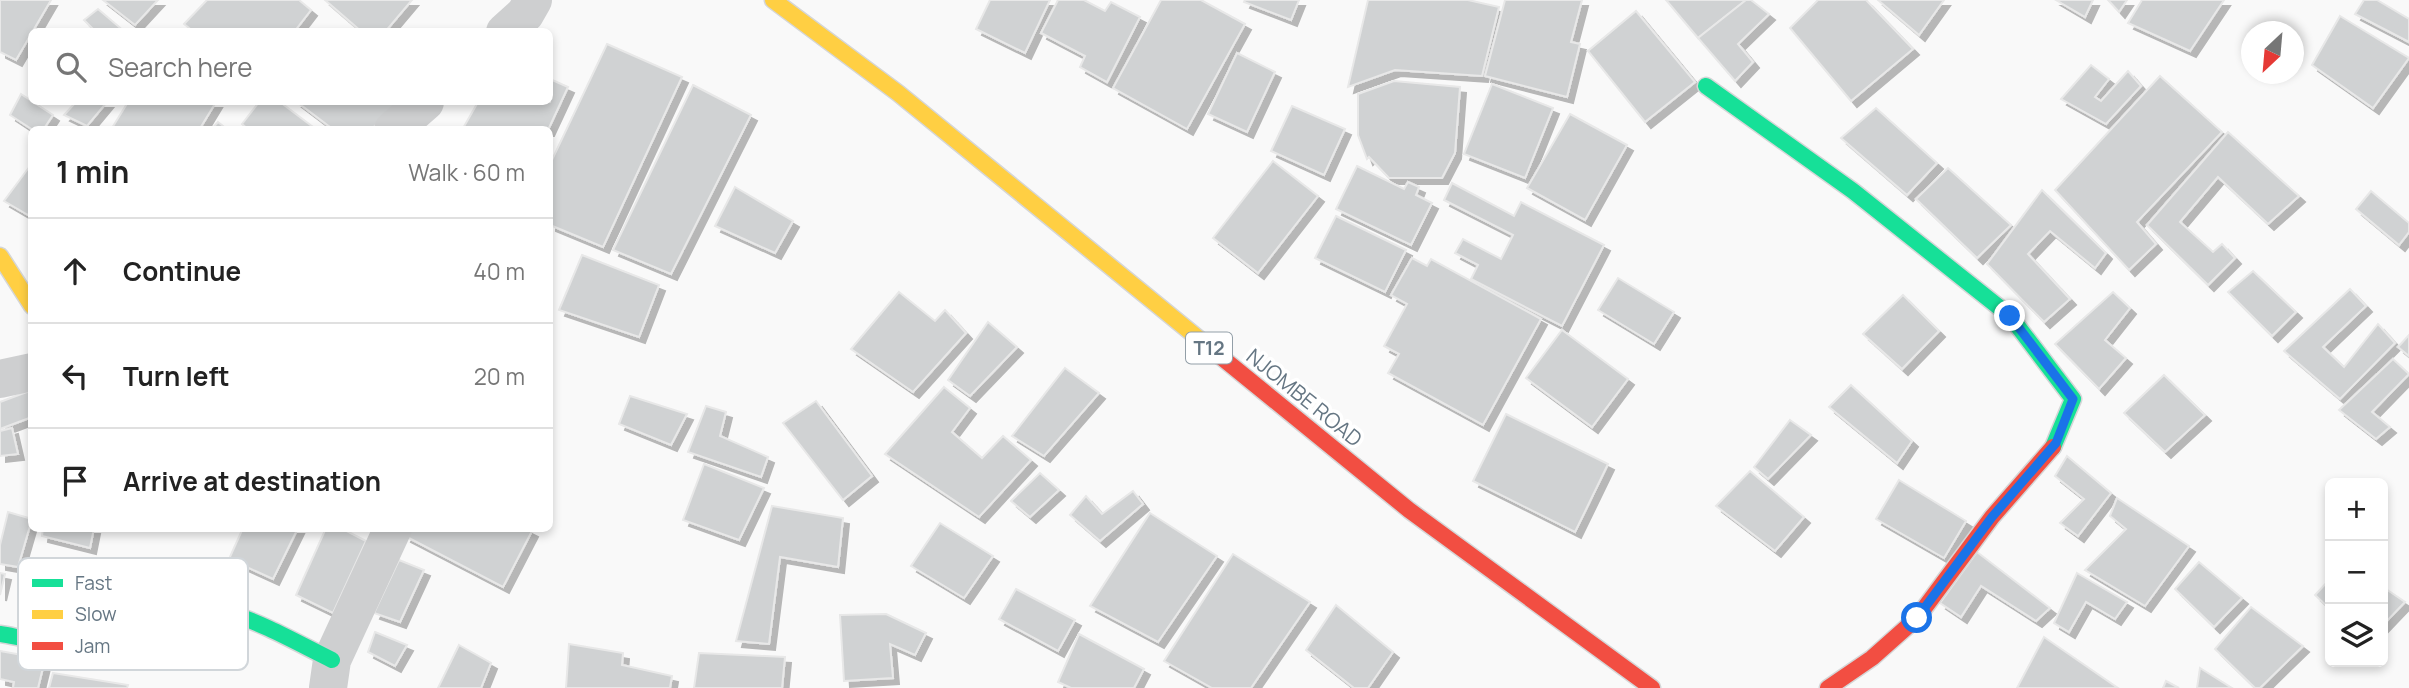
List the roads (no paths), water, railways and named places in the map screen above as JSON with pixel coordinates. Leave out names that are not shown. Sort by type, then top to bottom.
[{"type":"main road","name":"NJOMBE ROAD","points":[[773,0],[898,93],[1409,510],[1652,688]]},
{"type":"main road","points":[[1706,86],[1853,191],[2010,316],[2073,399],[2056,443],[1992,517],[1917,618],[1871,658],[1828,688]]},
{"type":"main road","points":[[0,256],[28,300]]},
{"type":"main road","points":[[248,624],[330,674]]},
{"type":"main road","points":[[0,634],[18,636]]},
{"type":"street","points":[[509,28],[525,14],[533,0]]},
{"type":"street","points":[[398,126],[422,105]]},
{"type":"street","points":[[0,379],[28,373]]},
{"type":"street","points":[[330,674],[391,532]]}]
